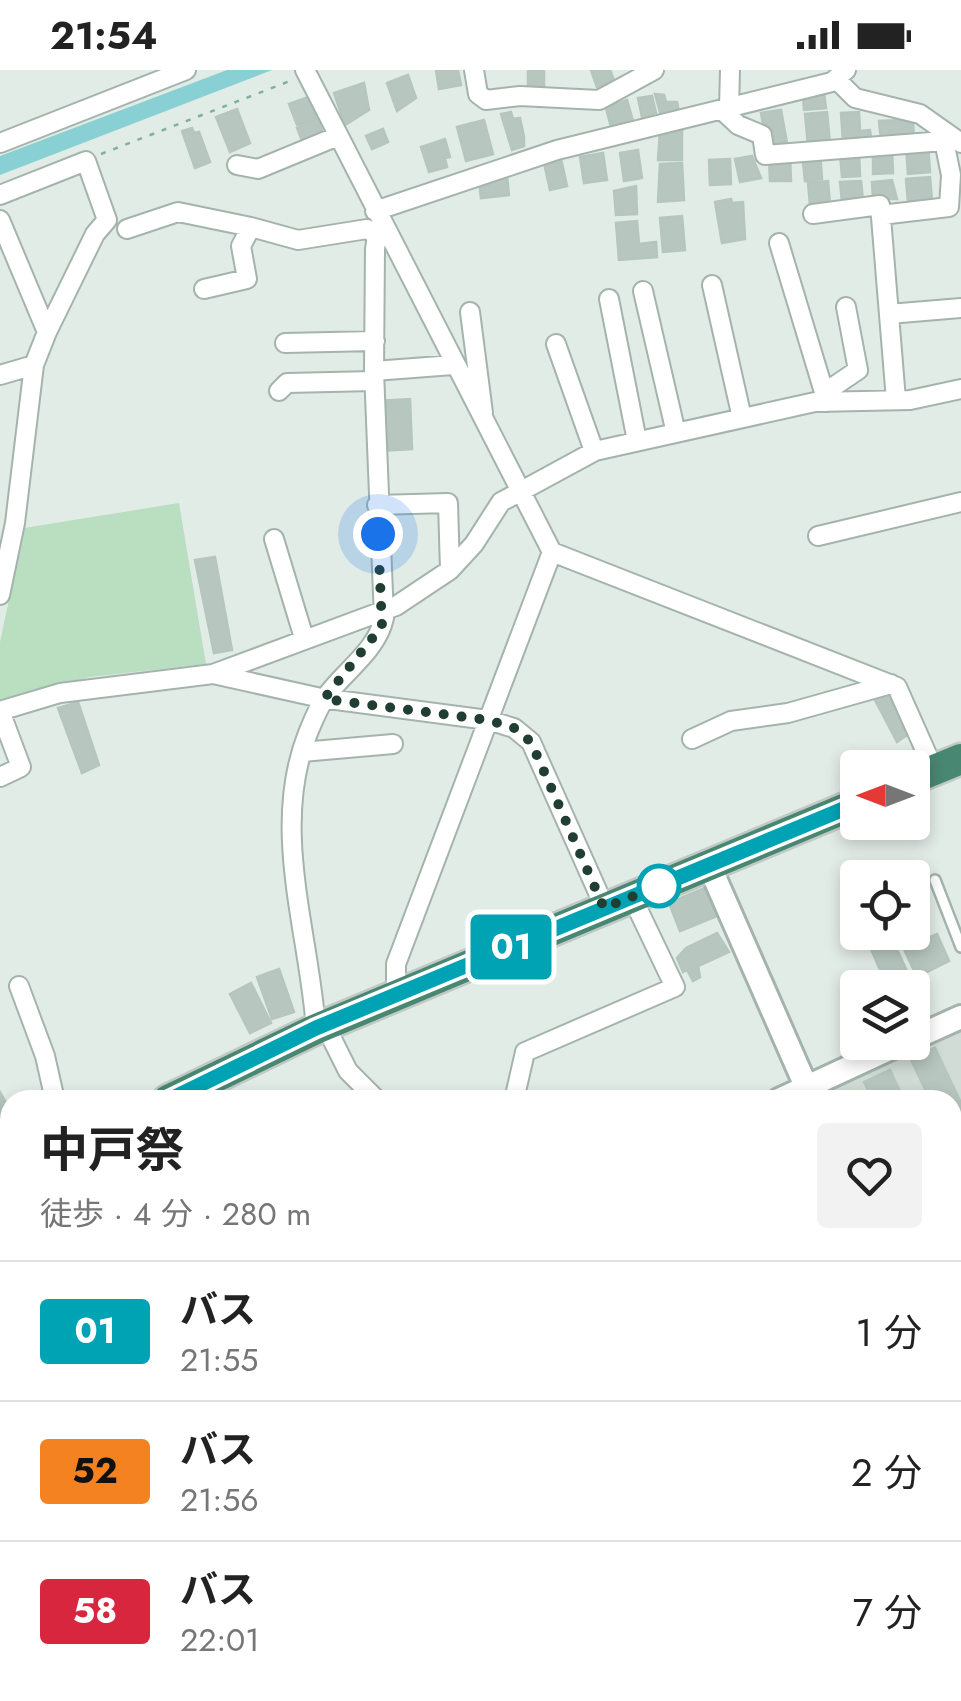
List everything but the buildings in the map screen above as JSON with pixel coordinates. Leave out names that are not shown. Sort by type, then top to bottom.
[{"type":"highway","points":[[189,1090],[320,1027],[840,810]]},
{"type":"street","points":[[0,143],[186,70]]},
{"type":"street","points":[[474,70],[478,94],[486,100],[520,96],[584,102],[599,100],[654,70]]},
{"type":"street","points":[[730,70],[726,109],[738,125],[762,135],[765,155],[951,140]]},
{"type":"street","points":[[311,73],[376,211],[381,233],[552,552],[897,686],[936,770]]},
{"type":"street","points":[[376,211],[558,150],[726,109],[841,74],[855,98],[920,114],[951,140]]},
{"type":"street","points":[[237,165],[258,169],[338,136]]},
{"type":"street","points":[[881,215],[949,208],[951,140]]},
{"type":"street","points":[[0,195],[86,161],[107,220],[95,234],[34,364],[7,525],[0,595]]},
{"type":"street","points":[[812,214],[880,205],[896,400]]},
{"type":"street","points":[[127,229],[178,212],[298,240],[367,230],[381,233]]},
{"type":"street","points":[[0,220],[47,332]]},
{"type":"street","points":[[204,289],[247,280],[241,246],[251,227]]},
{"type":"street","points":[[367,1090],[348,1071],[320,1027],[292,837],[296,770],[324,699],[382,626],[374,376],[381,233]]},
{"type":"street","points":[[778,243],[826,398]]},
{"type":"street","points":[[712,286],[742,418]]},
{"type":"street","points":[[644,291],[676,433]]},
{"type":"street","points":[[610,299],[638,442]]},
{"type":"street","points":[[826,398],[858,370],[846,307]]},
{"type":"street","points":[[889,314],[961,308]]},
{"type":"street","points":[[470,312],[486,428]]},
{"type":"street","points":[[286,343],[375,341]]},
{"type":"street","points":[[556,344],[594,452]]},
{"type":"street","points":[[0,374],[34,364]]},
{"type":"street","points":[[279,392],[287,383],[453,365]]},
{"type":"street","points":[[0,777],[21,767],[0,711],[60,693],[212,674],[396,606],[450,570],[474,544],[500,502],[516,490],[594,452],[826,398],[896,400],[961,389]]},
{"type":"street","points":[[818,536],[961,502]]},
{"type":"street","points":[[377,506],[448,503],[450,570]]},
{"type":"street","points":[[274,538],[304,638]]},
{"type":"street","points":[[396,995],[396,964],[552,552]]},
{"type":"street","points":[[212,674],[324,699],[488,720],[514,728],[531,742],[618,903],[675,987],[525,1052],[516,1090]]},
{"type":"street","points":[[692,739],[732,722],[788,713],[891,684]]},
{"type":"street","points":[[302,752],[392,744]]},
{"type":"street","points":[[709,865],[807,1090]]},
{"type":"street","points":[[18,986],[45,1056],[53,1090]]},
{"type":"street","points":[[930,1031],[961,1016]]},
{"type":"street","points":[[816,1090],[871,1060]]},
{"type":"lane","points":[[935,880],[961,946]]},
{"type":"path","points":[[86,161],[241,96],[311,73]]},
{"type":"shaded area","points":[[961,1027],[961,1090],[827,1090],[888,1060],[930,1060],[930,1041]]},
{"type":"green space","points":[[179,503],[206,664],[90,677],[0,703],[0,642],[24,528]]},
{"type":"water","points":[[227,70],[272,70],[0,175],[0,156]]},
{"type":"bus line","name":"01","points":[[189,1090],[316,1028],[840,810]]},
{"type":"route","points":[[378,534],[382,626],[324,699],[488,720],[514,728],[531,742],[604,908],[659,886]]}]
